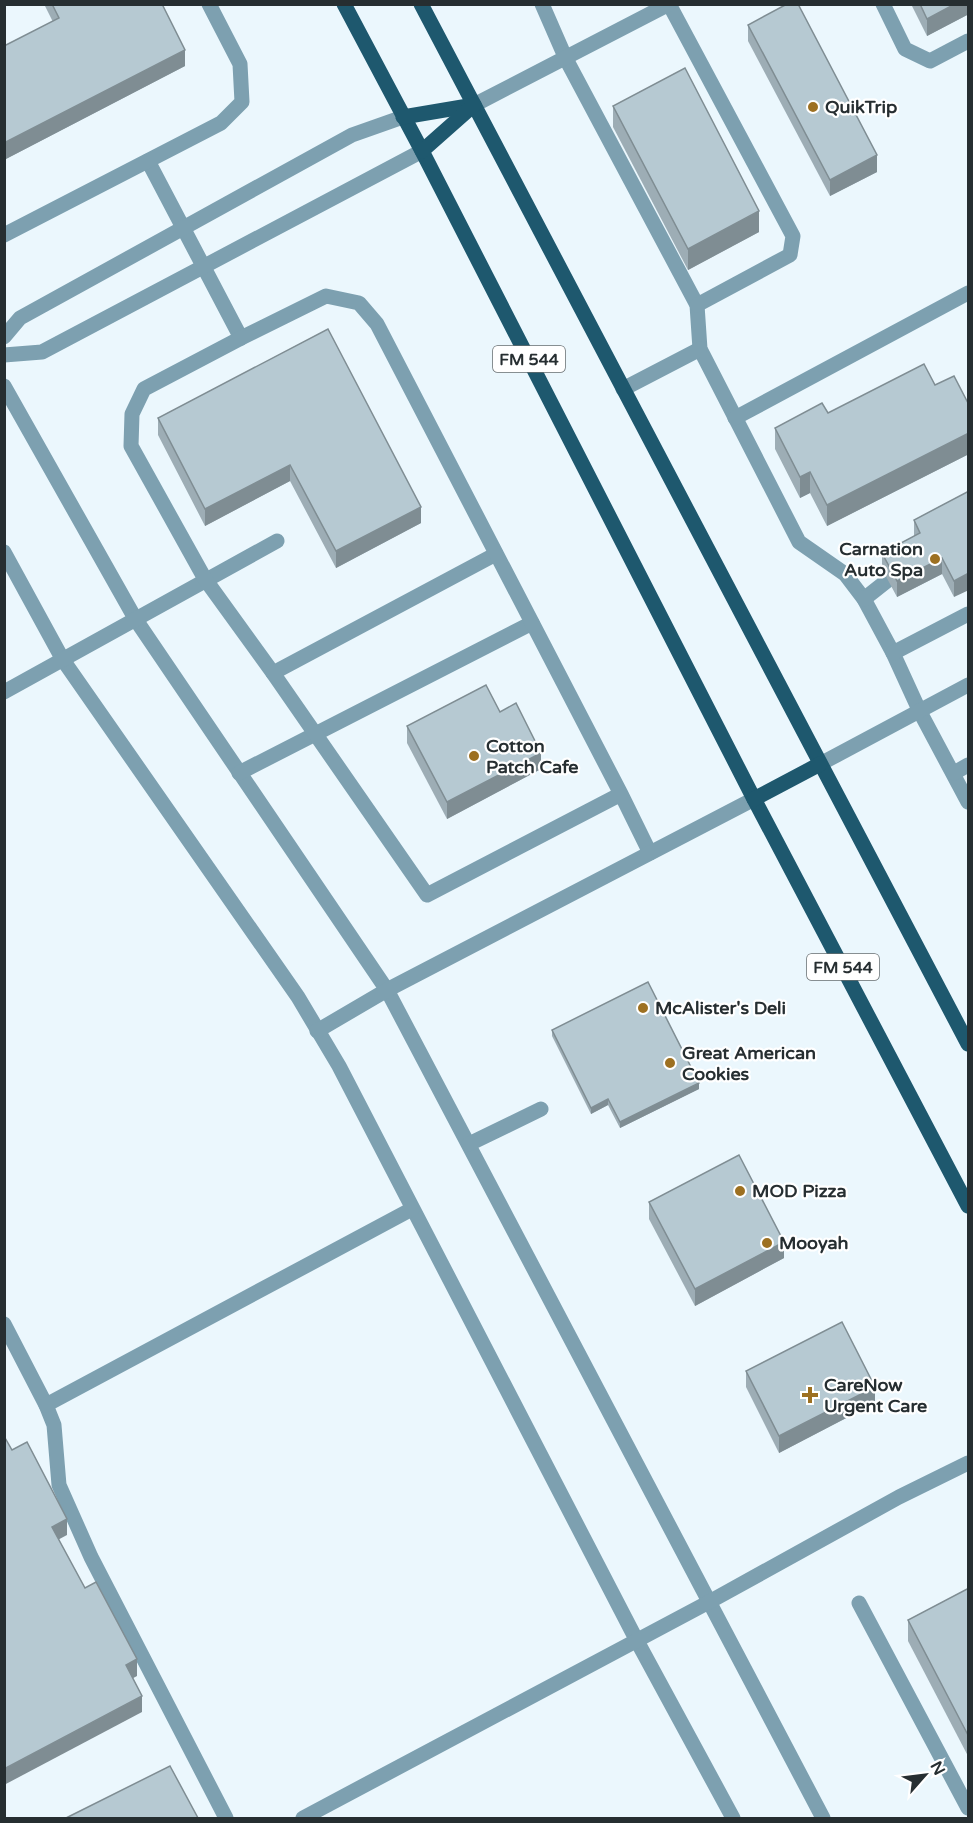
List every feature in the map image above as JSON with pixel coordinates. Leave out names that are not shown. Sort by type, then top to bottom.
[{"type":"main road","name":"FM 544","points":[[344,4],[422,151],[754,799],[969,1206]]},
{"type":"main road","points":[[422,4],[820,765],[969,1044]]},
{"type":"main road","points":[[403,117],[474,105]]},
{"type":"main road","points":[[422,151],[474,105]]},
{"type":"main road","points":[[754,799],[820,765]]},
{"type":"lane","points":[[4,235],[221,123],[242,102],[240,64],[209,4]]},
{"type":"lane","points":[[542,4],[566,58],[697,305],[700,349],[799,542],[845,574],[864,599],[893,653],[920,712],[969,802]]},
{"type":"lane","points":[[474,105],[669,4],[793,236],[790,255],[697,305]]},
{"type":"lane","points":[[883,4],[905,49],[930,61],[969,41]]},
{"type":"lane","points":[[4,337],[21,318],[183,228],[352,135],[403,117]]},
{"type":"lane","points":[[4,355],[42,352],[422,151]]},
{"type":"lane","points":[[148,161],[241,338]]},
{"type":"lane","points":[[735,418],[969,293]]},
{"type":"lane","points":[[621,794],[427,896],[205,579],[131,446],[132,414],[144,389],[326,296],[359,303],[377,324],[621,794],[650,853]]},
{"type":"lane","points":[[623,389],[700,349]]},
{"type":"lane","points":[[4,386],[136,620],[387,990],[823,1818]]},
{"type":"lane","points":[[4,692],[277,541]]},
{"type":"lane","points":[[4,552],[63,660],[298,997],[339,1066],[637,1641],[733,1818]]},
{"type":"lane","points":[[273,673],[496,554]]},
{"type":"lane","points":[[864,599],[888,580]]},
{"type":"lane","points":[[893,653],[969,614]]},
{"type":"lane","points":[[239,773],[532,623]]},
{"type":"lane","points":[[820,765],[969,685]]},
{"type":"lane","points":[[954,772],[969,765]]},
{"type":"lane","points":[[317,1031],[387,990],[754,799]]},
{"type":"lane","points":[[469,1144],[541,1109]]},
{"type":"lane","points":[[46,1405],[412,1209]]},
{"type":"lane","points":[[4,1324],[54,1425],[59,1485],[91,1557],[226,1818]]},
{"type":"lane","points":[[303,1818],[637,1641],[899,1497],[969,1463]]},
{"type":"lane","points":[[859,1603],[969,1808]]},
{"type":"building","points":[[52,4],[162,4],[185,50],[4,143],[4,46],[59,18]]},
{"type":"building","name":"QuikTrip","points":[[787,4],[798,4],[877,155],[830,180],[748,25]]},
{"type":"building","points":[[920,4],[955,4],[927,19]]},
{"type":"building","points":[[685,68],[759,211],[688,249],[613,106]]},
{"type":"building","points":[[328,329],[421,507],[336,551],[290,465],[205,509],[158,418]]},
{"type":"building","points":[[924,364],[935,385],[954,376],[969,405],[969,433],[827,505],[810,472],[800,477],[775,428],[822,403],[828,413]]},
{"type":"building","name":"Carnation Auto Spa","points":[[969,491],[969,573],[954,581],[942,558],[897,581],[882,553],[920,533],[914,520]]},
{"type":"building","name":"Cotton Patch Cafe","points":[[486,685],[500,712],[516,703],[541,753],[447,802],[407,726]]},
{"type":"building","points":[[648,982],[699,1083],[620,1122],[608,1099],[591,1108],[552,1030]]},
{"type":"building","points":[[739,1155],[784,1242],[695,1289],[649,1202]]},
{"type":"building","name":"CareNow Urgent Care","points":[[842,1322],[875,1387],[779,1436],[746,1371]]},
{"type":"building","points":[[4,1436],[12,1450],[27,1442],[67,1519],[52,1527],[85,1588],[96,1582],[137,1659],[126,1665],[142,1696],[4,1769]]},
{"type":"building","points":[[969,1588],[969,1737],[908,1620]]},
{"type":"building","points":[[170,1766],[198,1818],[66,1818]]},
{"type":"place","name":"QuikTrip","points":[[813,107]]},
{"type":"place","name":"Carnation Auto Spa","points":[[935,559]]},
{"type":"place","name":"Cotton Patch Cafe","points":[[474,756]]},
{"type":"place","name":"McAlister's Deli","points":[[643,1008]]},
{"type":"place","name":"Great American Cookies","points":[[670,1063]]},
{"type":"place","name":"MOD Pizza","points":[[740,1191]]},
{"type":"place","name":"Mooyah","points":[[767,1243]]},
{"type":"place","name":"CareNow Urgent Care","points":[[810,1395]]}]
